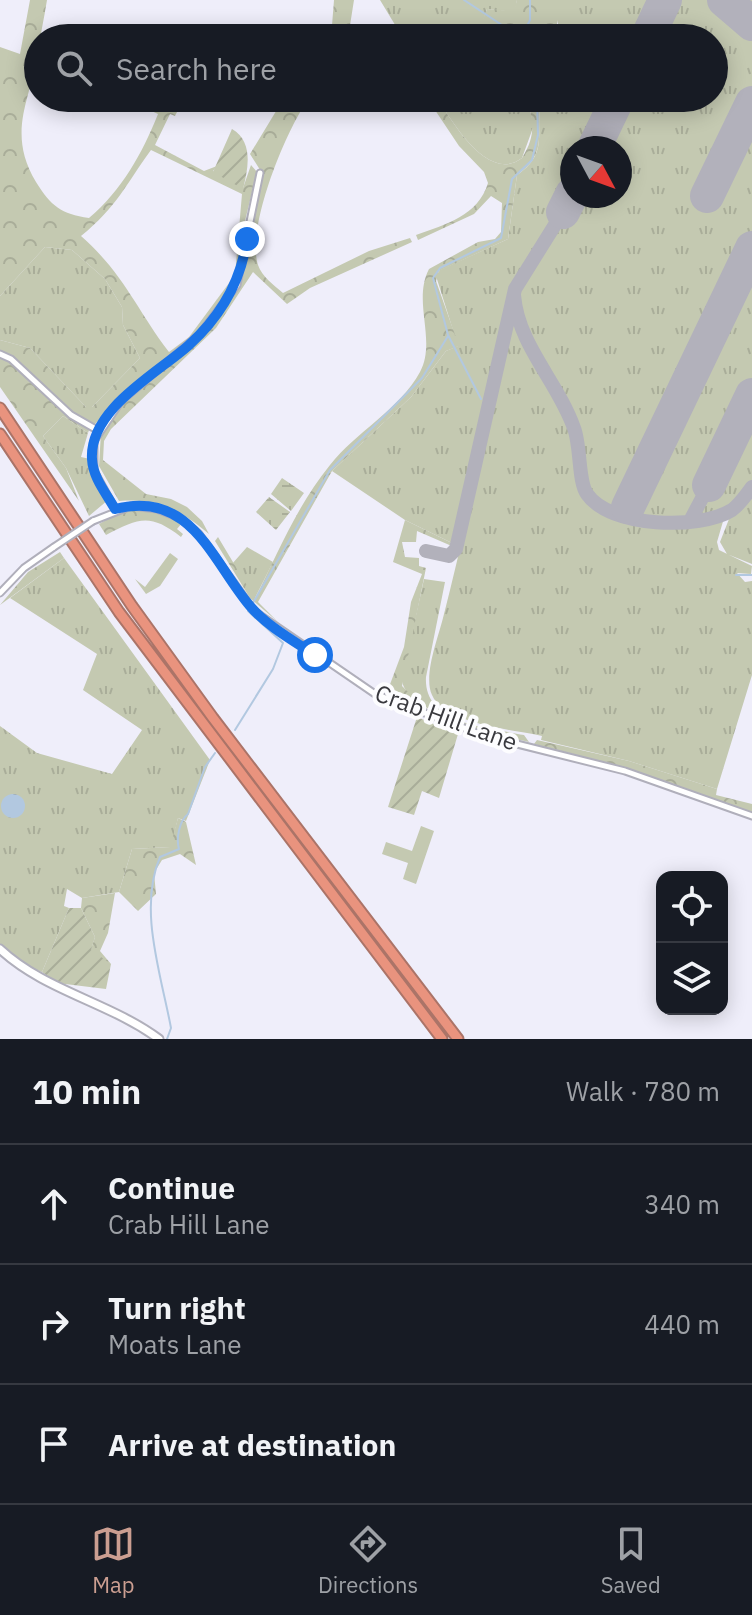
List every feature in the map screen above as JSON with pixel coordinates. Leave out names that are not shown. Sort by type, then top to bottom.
[{"type":"highway","points":[[0,408],[132,606],[213,718],[458,1039]]},
{"type":"highway","points":[[0,434],[119,612],[442,1039]]},
{"type":"street","points":[[115,509],[93,467],[92,449],[99,431],[141,381],[200,334],[237,285],[260,173]]},
{"type":"street","points":[[0,354],[11,359],[71,415],[99,431]]},
{"type":"street","name":"Crab Hill Lane","points":[[0,593],[24,568],[107,512],[149,507],[184,520],[206,543],[252,609],[375,694],[485,736],[625,771],[752,816]]},
{"type":"street","points":[[0,949],[22,970],[121,1015],[159,1039]]},
{"type":"green space","points":[[30,0],[47,0],[43,24],[26,24]]},
{"type":"green space","points":[[334,0],[354,0],[350,24],[332,24]]},
{"type":"green space","points":[[380,0],[517,0],[515,12],[487,9],[482,24],[395,24]]},
{"type":"green space","points":[[517,0],[558,0],[559,17],[556,24],[481,24],[487,9],[514,11]]},
{"type":"green space","points":[[558,0],[659,0],[648,24],[558,24]]},
{"type":"green space","points":[[671,0],[752,0],[752,481],[732,506],[717,514],[679,520],[658,519],[619,509],[589,491],[573,416],[531,340],[517,297],[570,208],[632,208],[632,136],[606,136],[617,112],[728,112],[728,24],[660,24]]},
{"type":"green space","points":[[24,32],[23,147],[36,182],[52,203],[64,211],[89,218],[101,207],[130,170],[145,143],[158,114],[154,112],[177,112],[175,116],[170,114],[155,145],[204,171],[217,166],[213,171],[243,188],[251,165],[257,172],[244,225],[240,272],[196,335],[148,372],[95,424],[91,424],[88,433],[63,416],[43,436],[66,468],[79,501],[0,387],[0,340],[30,348],[86,407],[92,407],[140,358],[123,325],[122,307],[105,279],[72,250],[45,247],[0,296],[0,47],[20,54]],"holes":[[[151,150],[242,194],[235,275],[189,337],[169,352],[109,265],[81,236],[112,205]]]},
{"type":"green space","points":[[276,112],[301,112],[270,179],[258,227],[258,265],[265,277],[283,293],[369,251],[410,238],[412,242],[310,288],[287,304],[253,272],[216,328],[111,429],[104,441],[103,460],[146,494],[171,499],[187,507],[202,521],[209,534],[168,507],[146,501],[119,501],[99,466],[101,432],[133,392],[200,337],[239,286],[262,173],[250,154]]},
{"type":"green space","points":[[436,112],[447,112],[484,157],[496,163],[509,164],[522,158],[527,150],[532,135],[530,112],[540,112],[538,148],[528,166],[517,175],[508,239],[439,271],[436,281],[459,346],[446,351],[411,397],[332,471],[258,602],[278,622],[250,598],[215,541],[218,537],[255,599],[318,480],[341,453],[401,398],[420,372],[425,360],[423,295],[429,269],[478,242],[495,239],[501,232],[502,203],[491,196],[474,214],[418,240],[416,235],[469,211],[477,204],[488,183],[484,172],[459,146]]},
{"type":"green space","points":[[447,112],[530,112],[534,125],[522,158],[509,164],[496,163],[484,157]]},
{"type":"green space","points":[[540,112],[605,112],[594,136],[560,136],[560,206],[510,290],[454,544],[405,520],[332,471],[411,397],[446,351],[458,346],[436,276],[440,270],[508,239],[517,175],[528,166],[538,149]]},
{"type":"green space","points":[[232,129],[244,141],[248,156],[243,189],[213,172]]},
{"type":"green space","points":[[45,247],[72,250],[105,279],[122,307],[123,325],[140,358],[92,407],[86,407],[30,348],[0,340],[0,296]]},
{"type":"green space","points":[[513,321],[570,427],[578,455],[580,487],[587,500],[609,516],[629,522],[686,525],[724,518],[717,542],[719,550],[752,566],[751,574],[737,573],[745,582],[752,581],[752,675],[717,789],[629,761],[541,740],[542,736],[465,719],[439,705],[432,695],[429,678],[432,657],[461,545],[508,326]]},
{"type":"green space","points":[[63,416],[88,433],[81,457],[90,459],[108,500],[89,516],[66,468],[43,436]]},
{"type":"green space","points":[[282,478],[304,493],[291,511],[271,494]]},
{"type":"green space","points":[[752,492],[752,564],[727,554],[720,542],[729,519]]},
{"type":"green space","points":[[269,497],[290,512],[276,530],[256,512]]},
{"type":"green space","points":[[145,508],[182,523],[177,529],[183,534],[181,537],[152,521],[136,522],[106,535],[99,524],[119,513]]},
{"type":"green space","points":[[405,520],[454,544],[454,547],[417,531],[416,542],[402,542],[405,557],[419,558],[419,566],[426,568],[402,686],[423,707],[462,723],[394,698],[395,694],[392,697],[386,695],[404,647],[411,602],[422,574],[393,562]]},
{"type":"green space","points":[[247,547],[273,562],[254,600],[232,564]]},
{"type":"green space","points":[[60,552],[64,558],[0,605],[28,572]]},
{"type":"green space","points":[[170,553],[178,559],[160,586],[146,594],[135,579],[145,587]]},
{"type":"green space","points":[[64,558],[210,760],[186,821],[178,818],[171,847],[132,849],[119,892],[82,898],[67,889],[64,906],[69,908],[42,972],[23,964],[0,944],[0,726],[37,753],[112,774],[142,730],[83,690],[97,654],[10,598]]},
{"type":"green space","points":[[424,579],[445,582],[426,677],[428,693],[435,705],[447,715],[477,726],[524,735],[529,742],[455,721],[418,702],[406,691],[402,679]]},
{"type":"green space","points":[[417,717],[458,734],[439,798],[422,791],[414,815],[388,807]]},
{"type":"green space","points":[[537,740],[629,761],[717,789],[716,795],[752,804],[752,814],[608,763],[534,744]]},
{"type":"green space","points":[[178,818],[186,822],[196,865],[180,854],[162,860],[154,873],[156,894],[138,911],[119,892],[132,849],[170,847]]},
{"type":"green space","points":[[421,826],[434,831],[416,884],[403,879],[408,863],[382,854],[386,842],[412,851]]},
{"type":"green space","points":[[115,893],[108,933],[100,951],[111,964],[97,958],[86,964],[95,937],[81,908],[82,898]]},
{"type":"green space","points":[[69,908],[81,908],[95,937],[91,950],[111,964],[106,989],[57,983],[42,972]]},
{"type":"water","points":[[13,794],[24,801],[25,806],[18,817],[13,818],[2,811],[1,806],[8,795]]},
{"type":"waterway","points":[[464,0],[500,24]]},
{"type":"waterway","points":[[528,24],[530,0]]},
{"type":"waterway","points":[[481,399],[448,335],[433,278],[440,268],[501,238],[512,179],[532,160],[538,135],[537,112]]},
{"type":"waterway","points":[[253,603],[330,470],[422,378],[448,336]]},
{"type":"waterway","points":[[736,575],[752,575]]},
{"type":"waterway","points":[[235,730],[273,669],[283,643],[248,611]]},
{"type":"waterway","points":[[167,1039],[171,1028],[151,920],[154,877],[160,857],[179,849],[180,826],[188,814],[205,767],[215,753]]},
{"type":"taxiway","points":[[426,551],[449,556],[456,549],[515,289],[563,212]]},
{"type":"taxiway","points":[[514,295],[523,330],[574,428],[584,488],[599,505],[615,514],[635,519],[678,523],[699,521],[732,510],[752,487]]},
{"type":"taxiway","points":[[690,521],[709,485]]},
{"type":"runway","points":[[654,24],[665,0]]},
{"type":"runway","points":[[724,0],[752,24]]},
{"type":"runway","points":[[707,196],[752,103]]},
{"type":"runway","points":[[600,136],[611,112]]},
{"type":"runway","points":[[563,212],[565,208]]},
{"type":"runway","points":[[628,507],[752,248]]},
{"type":"runway","points":[[709,485],[752,395]]},
{"type":"route","points":[[247,239],[237,285],[226,302],[188,346],[141,381],[100,427],[93,445],[93,467],[115,509],[145,506],[175,515],[190,525],[252,609],[315,655]]}]
